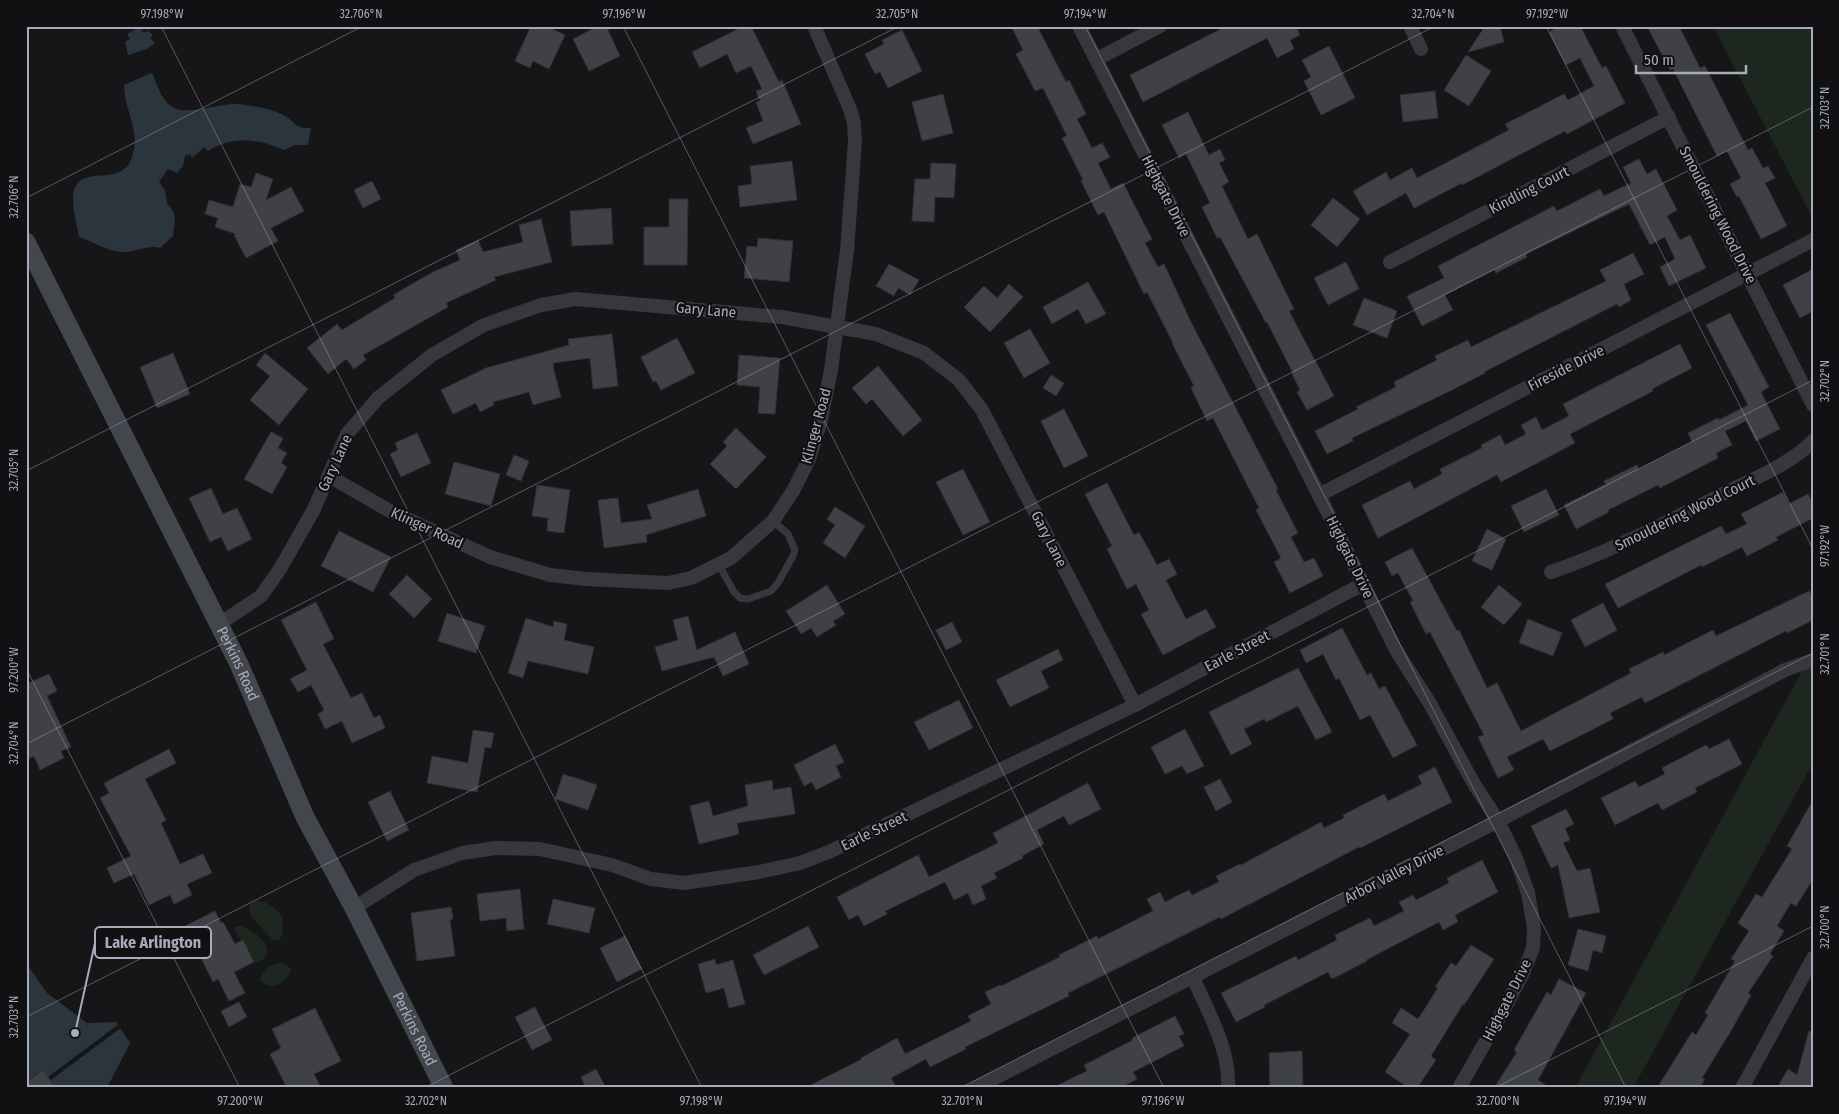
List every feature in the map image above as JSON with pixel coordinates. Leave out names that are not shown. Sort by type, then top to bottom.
[{"type":"main road","name":"Perkins Road","points":[[26,242],[239,664],[305,818],[354,908],[444,1088]]},
{"type":"street","name":"Klinger Road","points":[[328,476],[390,511],[490,557],[550,575],[586,579],[668,583],[691,578],[719,566],[731,558],[773,521],[793,491],[810,459],[820,424],[848,250],[855,142],[854,124],[850,108],[814,26]]},
{"type":"street","name":"Highgate Drive","points":[[1080,26],[1396,650],[1429,702],[1474,784],[1498,821],[1516,858],[1528,893],[1534,927],[1533,948],[1523,973],[1502,1013],[1459,1088]]},
{"type":"street","points":[[1097,59],[1160,26]]},
{"type":"street","points":[[1410,26],[1421,49]]},
{"type":"street","name":"Smouldering Wood Drive","points":[[1622,26],[1813,405]]},
{"type":"street","name":"Kindling Court","points":[[1390,262],[1669,118]]},
{"type":"street","name":"Fireside Drive","points":[[1319,495],[1813,240]]},
{"type":"street","name":"Gary Lane","points":[[219,624],[261,596],[280,569],[313,511],[347,434],[378,398],[432,355],[484,325],[541,305],[576,299],[782,317],[876,334],[924,353],[959,380],[982,410],[1135,705]]},
{"type":"street","name":"Smouldering Wood Court","points":[[1551,572],[1584,561],[1625,543],[1776,467],[1803,451],[1813,442]]},
{"type":"street","name":"Earle Street","points":[[354,908],[414,870],[462,853],[496,848],[540,849],[612,865],[651,879],[684,883],[759,872],[800,863],[832,851],[1135,705],[1363,584]]},
{"type":"street","name":"Arbor Valley Drive","points":[[975,1088],[1498,821],[1785,670],[1813,660]]},
{"type":"street","points":[[1742,1088],[1813,958]]},
{"type":"street","points":[[1193,978],[1224,1048],[1227,1061],[1228,1088]]},
{"type":"lane","points":[[719,566],[734,592],[740,598],[748,599],[771,591],[778,583],[795,550],[788,534],[773,521]]},
{"type":"shaded area","points":[[1713,26],[1813,26],[1813,219]]},
{"type":"shaded area","points":[[140,27],[143,33],[148,31],[153,35],[150,38],[155,43],[147,49],[128,55],[125,42],[130,39],[127,34]]},
{"type":"shaded area","points":[[151,73],[164,99],[177,109],[190,110],[239,104],[271,110],[286,116],[300,127],[311,128],[308,145],[295,145],[284,150],[265,143],[246,140],[227,143],[208,151],[204,147],[192,158],[190,154],[185,156],[183,166],[177,173],[168,169],[159,182],[165,190],[167,203],[173,211],[175,220],[173,236],[160,248],[151,247],[126,252],[115,251],[79,237],[73,198],[76,186],[82,180],[109,175],[126,167],[132,157],[135,138],[124,85]]},
{"type":"shaded area","points":[[1813,651],[1813,763],[1633,1088],[1575,1088]]},
{"type":"shaded area","points":[[254,901],[270,905],[282,916],[283,932],[280,940],[274,941],[251,917],[249,906]]},
{"type":"shaded area","points":[[239,926],[251,931],[266,945],[267,952],[262,960],[251,963],[234,927]]},
{"type":"shaded area","points":[[26,963],[47,993],[87,1023],[116,1022],[130,1043],[107,1088],[26,1088]]},
{"type":"shaded area","points":[[276,963],[288,966],[291,970],[289,974],[283,982],[273,986],[264,984],[260,980],[263,972]]},
{"type":"pier","points":[[119,1024],[122,1027],[51,1080],[48,1077]]},
{"type":"building","points":[[531,26],[546,26],[565,35],[549,69],[533,61],[530,68],[515,61]]},
{"type":"building","points":[[598,26],[606,26],[620,56],[589,71],[573,39]]},
{"type":"building","points":[[744,26],[751,26],[779,82],[782,80],[801,124],[753,144],[746,128],[763,121],[756,102],[760,101],[756,91],[762,89],[751,66],[736,73],[727,54],[700,68],[692,52]]},
{"type":"building","points":[[1011,26],[1037,26],[1066,82],[1069,80],[1086,114],[1077,119],[1092,148],[1102,143],[1110,157],[1098,163],[1111,189],[1123,183],[1152,239],[1145,243],[1158,267],[1164,264],[1191,322],[1278,489],[1276,490],[1298,533],[1291,537],[1304,562],[1314,558],[1323,576],[1290,593],[1274,562],[1281,558],[1256,510],[1259,508],[1213,418],[1207,421],[1191,388],[1194,386],[1173,343],[1147,292],[1144,294],[1104,212],[1098,215],[1062,138],[1067,136],[1043,88],[1035,91],[1016,54],[1023,50]]},
{"type":"building","points":[[1227,26],[1296,26],[1300,35],[1290,40],[1294,49],[1277,58],[1267,38],[1143,102],[1130,75]]},
{"type":"building","points":[[1485,26],[1500,26],[1504,42],[1468,52]]},
{"type":"building","points":[[1560,26],[1580,26],[1602,68],[1606,66],[1625,103],[1567,134],[1565,131],[1414,208],[1406,193],[1367,215],[1353,191],[1386,172],[1390,180],[1412,168],[1417,178],[1509,130],[1505,124],[1564,94],[1568,100],[1594,86],[1580,58],[1566,65],[1549,32]]},
{"type":"building","points":[[1647,26],[1679,26],[1700,68],[1705,66],[1748,150],[1752,148],[1763,168],[1768,166],[1775,178],[1765,183],[1787,226],[1761,239],[1739,196],[1737,197],[1730,184],[1741,178],[1727,151],[1717,156],[1673,69],[1670,70]]},
{"type":"building","points":[[902,30],[922,71],[888,88],[880,72],[875,74],[865,54],[884,44],[882,40]]},
{"type":"building","points":[[1329,46],[1355,98],[1321,115],[1304,81],[1311,77],[1302,60]]},
{"type":"building","points":[[1466,55],[1491,71],[1469,106],[1444,90]]},
{"type":"building","points":[[1435,91],[1438,118],[1403,122],[1400,95]]},
{"type":"building","points":[[943,94],[953,133],[922,141],[912,102]]},
{"type":"building","points":[[1188,112],[1209,155],[1220,149],[1225,160],[1219,163],[1229,182],[1222,186],[1248,239],[1257,234],[1294,309],[1289,311],[1334,396],[1307,410],[1297,392],[1300,390],[1293,373],[1267,322],[1220,237],[1217,238],[1202,207],[1210,203],[1186,154],[1179,158],[1162,125]]},
{"type":"building","points":[[1639,159],[1647,174],[1656,169],[1677,210],[1667,216],[1680,240],[1690,235],[1706,268],[1669,286],[1660,267],[1675,259],[1665,237],[1650,245],[1629,204],[1526,254],[1527,257],[1496,273],[1494,270],[1445,295],[1453,310],[1422,326],[1407,296],[1444,278],[1438,266],[1554,206],[1557,211],[1600,189],[1604,196],[1631,183],[1623,167]]},
{"type":"building","points":[[792,161],[797,200],[740,207],[738,186],[752,184],[750,166]]},
{"type":"building","points":[[931,163],[956,164],[954,198],[935,197],[934,222],[912,221],[915,179],[930,179]]},
{"type":"building","points":[[256,173],[273,179],[266,200],[291,187],[304,211],[271,228],[278,241],[246,258],[234,235],[236,234],[215,227],[218,218],[205,214],[209,200],[233,207],[240,184],[251,187]]},
{"type":"building","points":[[372,181],[381,199],[363,208],[354,190]]},
{"type":"building","points":[[1333,198],[1360,219],[1337,247],[1311,225]]},
{"type":"building","points":[[669,199],[688,199],[687,265],[644,265],[644,227],[669,227]]},
{"type":"building","points":[[611,208],[613,244],[572,246],[570,211]]},
{"type":"building","points":[[541,219],[552,262],[494,277],[496,280],[446,303],[448,307],[363,355],[366,360],[354,369],[346,359],[328,374],[307,348],[337,324],[342,330],[395,298],[393,295],[431,273],[460,260],[456,250],[478,240],[483,252],[523,242],[519,225]]},
{"type":"building","points":[[758,238],[793,241],[789,282],[744,278],[747,246],[757,247]]},
{"type":"building","points":[[1633,253],[1644,274],[1624,284],[1631,300],[1619,307],[1617,304],[1452,390],[1352,438],[1353,441],[1327,454],[1315,431],[1358,409],[1356,407],[1396,387],[1394,382],[1437,360],[1435,356],[1468,340],[1471,347],[1606,281],[1600,270]]},
{"type":"building","points":[[1346,262],[1359,289],[1328,305],[1314,278]]},
{"type":"building","points":[[889,264],[919,280],[910,295],[898,288],[894,296],[876,286]]},
{"type":"building","points":[[1813,269],[1813,311],[1800,318],[1783,285]]},
{"type":"building","points":[[1088,282],[1106,314],[1086,324],[1078,309],[1052,324],[1043,307]]},
{"type":"building","points":[[1009,284],[1023,297],[990,332],[964,307],[984,286],[997,298]]},
{"type":"building","points":[[1364,298],[1397,311],[1387,338],[1353,325]]},
{"type":"building","points":[[1730,313],[1769,387],[1761,392],[1780,429],[1756,441],[1746,421],[1725,431],[1732,445],[1716,453],[1718,458],[1660,488],[1658,485],[1608,510],[1609,512],[1576,529],[1564,505],[1606,484],[1604,481],[1637,465],[1639,469],[1692,442],[1688,433],[1748,405],[1706,325]]},
{"type":"building","points":[[1030,329],[1050,363],[1024,378],[1004,343]]},
{"type":"building","points":[[612,334],[618,386],[593,389],[590,358],[553,363],[561,397],[533,405],[529,392],[493,402],[494,405],[480,412],[476,403],[453,414],[441,390],[486,368],[569,345],[568,339]]},
{"type":"building","points":[[677,338],[695,373],[661,390],[656,381],[653,382],[641,357]]},
{"type":"building","points":[[1680,344],[1692,368],[1652,389],[1653,391],[1570,434],[1575,443],[1501,482],[1497,475],[1378,538],[1362,505],[1410,481],[1414,489],[1442,474],[1440,469],[1482,448],[1481,445],[1500,435],[1505,445],[1526,434],[1521,425],[1536,417],[1542,430],[1569,416],[1563,404]]},
{"type":"building","points":[[173,353],[190,394],[157,408],[140,367]]},
{"type":"building","points":[[265,353],[308,389],[279,425],[250,400],[270,376],[256,365]]},
{"type":"building","points":[[739,355],[780,358],[775,414],[758,413],[760,387],[737,385]]},
{"type":"building","points":[[878,366],[922,420],[903,436],[872,399],[866,404],[852,388]]},
{"type":"building","points":[[1051,375],[1064,383],[1056,396],[1043,388]]},
{"type":"building","points":[[1064,409],[1088,456],[1064,468],[1041,421]]},
{"type":"building","points":[[736,428],[766,457],[736,489],[710,464],[727,446],[723,442]]},
{"type":"building","points":[[271,432],[283,438],[278,448],[287,453],[281,463],[287,467],[272,494],[244,479]]},
{"type":"building","points":[[417,433],[431,463],[401,477],[390,454],[398,450],[395,443]]},
{"type":"building","points":[[514,455],[529,461],[521,481],[506,475]]},
{"type":"building","points":[[454,462],[500,474],[491,506],[445,494]]},
{"type":"building","points":[[963,469],[990,522],[963,535],[936,482]]},
{"type":"building","points":[[1107,483],[1134,535],[1139,532],[1157,565],[1169,559],[1177,574],[1166,580],[1186,619],[1206,609],[1216,627],[1163,655],[1141,614],[1149,610],[1136,584],[1127,589],[1107,549],[1112,546],[1085,494]]},
{"type":"building","points":[[537,485],[570,490],[564,533],[547,531],[548,518],[532,516]]},
{"type":"building","points":[[211,488],[223,514],[237,508],[252,539],[228,551],[221,537],[210,542],[189,498]]},
{"type":"building","points":[[698,489],[706,516],[646,535],[647,542],[604,548],[598,500],[618,498],[621,523],[652,519],[647,505]]},
{"type":"building","points":[[1546,489],[1559,515],[1524,532],[1511,506]]},
{"type":"building","points":[[1783,492],[1789,504],[1808,494],[1813,504],[1813,518],[1776,537],[1778,540],[1747,556],[1742,547],[1702,567],[1701,565],[1618,608],[1605,584],[1721,526],[1726,534],[1747,524],[1741,514]]},
{"type":"building","points":[[835,507],[865,526],[845,558],[823,543],[835,525],[827,519]]},
{"type":"building","points":[[1487,529],[1506,539],[1492,570],[1472,561]]},
{"type":"building","points":[[339,531],[391,557],[373,592],[321,566]]},
{"type":"building","points":[[1412,548],[1457,631],[1459,630],[1487,688],[1497,683],[1521,731],[1631,673],[1629,669],[1663,652],[1664,655],[1713,630],[1716,636],[1809,591],[1813,598],[1813,620],[1787,633],[1786,631],[1645,703],[1642,697],[1610,713],[1613,719],[1550,751],[1543,739],[1507,757],[1514,770],[1498,778],[1478,737],[1484,735],[1430,632],[1426,634],[1410,602],[1413,601],[1398,573],[1392,576],[1385,562]]},
{"type":"building","points":[[407,575],[432,599],[414,618],[389,594]]},
{"type":"building","points":[[827,585],[845,614],[833,621],[836,625],[817,637],[811,628],[801,634],[786,611]]},
{"type":"building","points":[[1499,585],[1522,604],[1504,625],[1481,607]]},
{"type":"building","points":[[316,602],[334,639],[323,644],[351,698],[362,693],[374,718],[380,715],[385,728],[352,743],[342,721],[325,729],[318,714],[324,710],[311,685],[298,692],[290,679],[307,670],[281,620]]},
{"type":"building","points":[[1603,603],[1617,630],[1585,647],[1571,620]]},
{"type":"building","points":[[447,613],[485,626],[476,653],[438,641]]},
{"type":"building","points":[[688,616],[697,650],[735,632],[749,664],[723,676],[714,657],[662,671],[655,647],[678,640],[673,620]]},
{"type":"building","points":[[526,618],[553,627],[554,621],[567,624],[564,640],[594,647],[588,674],[528,661],[523,678],[508,673]]},
{"type":"building","points":[[1528,619],[1562,633],[1553,656],[1519,643]]},
{"type":"building","points":[[952,622],[962,642],[946,650],[936,630]]},
{"type":"building","points":[[1342,628],[1367,675],[1371,673],[1379,689],[1385,686],[1417,745],[1393,758],[1370,715],[1360,720],[1339,678],[1336,680],[1323,654],[1306,663],[1300,650]]},
{"type":"building","points":[[1058,649],[1063,660],[1041,671],[1049,688],[1010,707],[996,680]]},
{"type":"building","points":[[1298,668],[1332,732],[1316,740],[1298,706],[1266,722],[1264,719],[1244,729],[1252,744],[1231,755],[1209,712]]},
{"type":"building","points":[[49,674],[57,691],[47,696],[71,747],[61,751],[64,758],[40,770],[34,756],[26,760],[26,684]]},
{"type":"building","points":[[959,700],[973,728],[929,750],[914,722]]},
{"type":"building","points":[[1185,729],[1204,766],[1187,774],[1182,766],[1165,774],[1151,747]]},
{"type":"building","points":[[473,730],[494,733],[491,748],[485,747],[477,792],[427,783],[432,756],[468,763]]},
{"type":"building","points":[[1729,739],[1742,764],[1695,788],[1697,792],[1662,810],[1658,803],[1615,825],[1601,798],[1635,781],[1639,787],[1665,774],[1662,768],[1706,745],[1709,749]]},
{"type":"building","points":[[835,744],[844,762],[836,766],[841,777],[816,790],[812,782],[804,786],[794,765]]},
{"type":"building","points":[[169,749],[176,763],[145,779],[166,820],[161,823],[180,864],[203,854],[212,873],[187,884],[192,895],[174,904],[170,895],[149,905],[134,874],[114,883],[107,868],[131,856],[100,798],[109,793],[104,783]]},
{"type":"building","points":[[1435,767],[1452,802],[1359,847],[1221,919],[1220,917],[1068,993],[1069,996],[965,1047],[966,1049],[930,1067],[926,1059],[891,1078],[897,1088],[805,1088],[862,1059],[897,1038],[905,1054],[971,1021],[968,1016],[991,1004],[985,992],[1060,957],[1059,955],[1097,936],[1098,939],[1153,911],[1147,899],[1160,892],[1165,902],[1189,890],[1192,895],[1219,882],[1216,876],[1241,865],[1321,822],[1324,828],[1344,818],[1343,815],[1384,794],[1388,801],[1422,784],[1418,776]]},
{"type":"building","points":[[563,774],[597,785],[588,810],[555,799]]},
{"type":"building","points":[[1220,779],[1232,802],[1216,811],[1204,787]]},
{"type":"building","points":[[772,780],[773,790],[791,787],[795,814],[737,823],[739,834],[699,844],[690,806],[709,801],[713,816],[748,806],[745,785]]},
{"type":"building","points":[[1088,783],[1101,809],[1069,825],[1064,816],[1037,830],[1044,844],[1022,856],[1023,858],[994,873],[997,878],[981,886],[986,899],[973,905],[968,893],[954,900],[945,882],[885,911],[887,914],[864,926],[858,915],[849,920],[837,897],[918,855],[929,877],[998,843],[993,833]]},
{"type":"building","points":[[390,791],[409,830],[387,841],[368,802]]},
{"type":"building","points":[[1813,800],[1813,879],[1796,906],[1791,903],[1777,926],[1784,931],[1770,954],[1773,956],[1748,993],[1751,995],[1702,1078],[1705,1079],[1700,1088],[1657,1088],[1692,1032],[1696,1035],[1708,1015],[1705,1013],[1735,961],[1731,959],[1749,931],[1738,923],[1756,894],[1762,897],[1792,849],[1787,846]]},
{"type":"building","points":[[1566,809],[1574,824],[1565,828],[1570,840],[1563,843],[1577,871],[1590,868],[1600,912],[1569,918],[1558,865],[1551,868],[1531,826]]},
{"type":"building","points":[[1482,860],[1498,892],[1455,915],[1458,922],[1443,930],[1439,922],[1332,979],[1328,972],[1264,1005],[1265,1007],[1236,1022],[1221,993],[1296,956],[1298,960],[1337,940],[1335,935],[1370,918],[1374,926],[1404,911],[1399,902],[1413,895],[1416,900],[1449,883],[1447,878]]},
{"type":"building","points":[[520,889],[524,929],[507,931],[506,918],[480,921],[477,894]]},
{"type":"building","points":[[553,899],[595,908],[589,933],[547,924]]},
{"type":"building","points":[[451,907],[453,919],[450,920],[455,956],[417,961],[411,913]]},
{"type":"building","points":[[215,911],[235,944],[243,940],[254,962],[234,972],[245,993],[229,1001],[218,979],[213,982],[185,926]]},
{"type":"building","points":[[808,926],[819,947],[764,975],[753,955]]},
{"type":"building","points":[[1578,929],[1606,936],[1602,953],[1593,950],[1588,971],[1568,965]]},
{"type":"building","points":[[625,936],[642,969],[617,982],[600,948]]},
{"type":"building","points":[[1471,945],[1494,959],[1431,1056],[1436,1060],[1417,1088],[1409,1088],[1385,1072],[1410,1034],[1392,1023],[1401,1008],[1418,1019],[1438,988],[1435,987],[1451,963],[1456,966]]},
{"type":"building","points":[[715,959],[716,965],[733,960],[745,1004],[729,1008],[724,988],[706,993],[698,964]]},
{"type":"building","points":[[1559,979],[1586,993],[1538,1080],[1550,1088],[1494,1088],[1517,1052],[1514,1050],[1547,992],[1551,995]]},
{"type":"building","points":[[239,1002],[247,1017],[229,1027],[221,1011]]},
{"type":"building","points":[[535,1007],[552,1040],[532,1050],[515,1017]]},
{"type":"building","points":[[315,1008],[341,1061],[314,1074],[321,1088],[287,1088],[270,1054],[281,1048],[272,1029]]},
{"type":"building","points":[[1175,1016],[1184,1034],[1179,1036],[1184,1046],[1133,1072],[1137,1079],[1120,1088],[1052,1088],[1087,1071],[1084,1065]]},
{"type":"building","points":[[1809,1031],[1813,1032],[1813,1088],[1777,1088],[1788,1069],[1797,1075]]},
{"type":"building","points":[[1302,1051],[1303,1088],[1270,1088],[1269,1053]]},
{"type":"building","points":[[596,1069],[606,1088],[586,1088],[581,1077]]},
{"type":"building","points":[[43,1070],[56,1088],[26,1088],[26,1083]]},
{"type":"place","name":"Lake Arlington","points":[[75,1033]]}]
